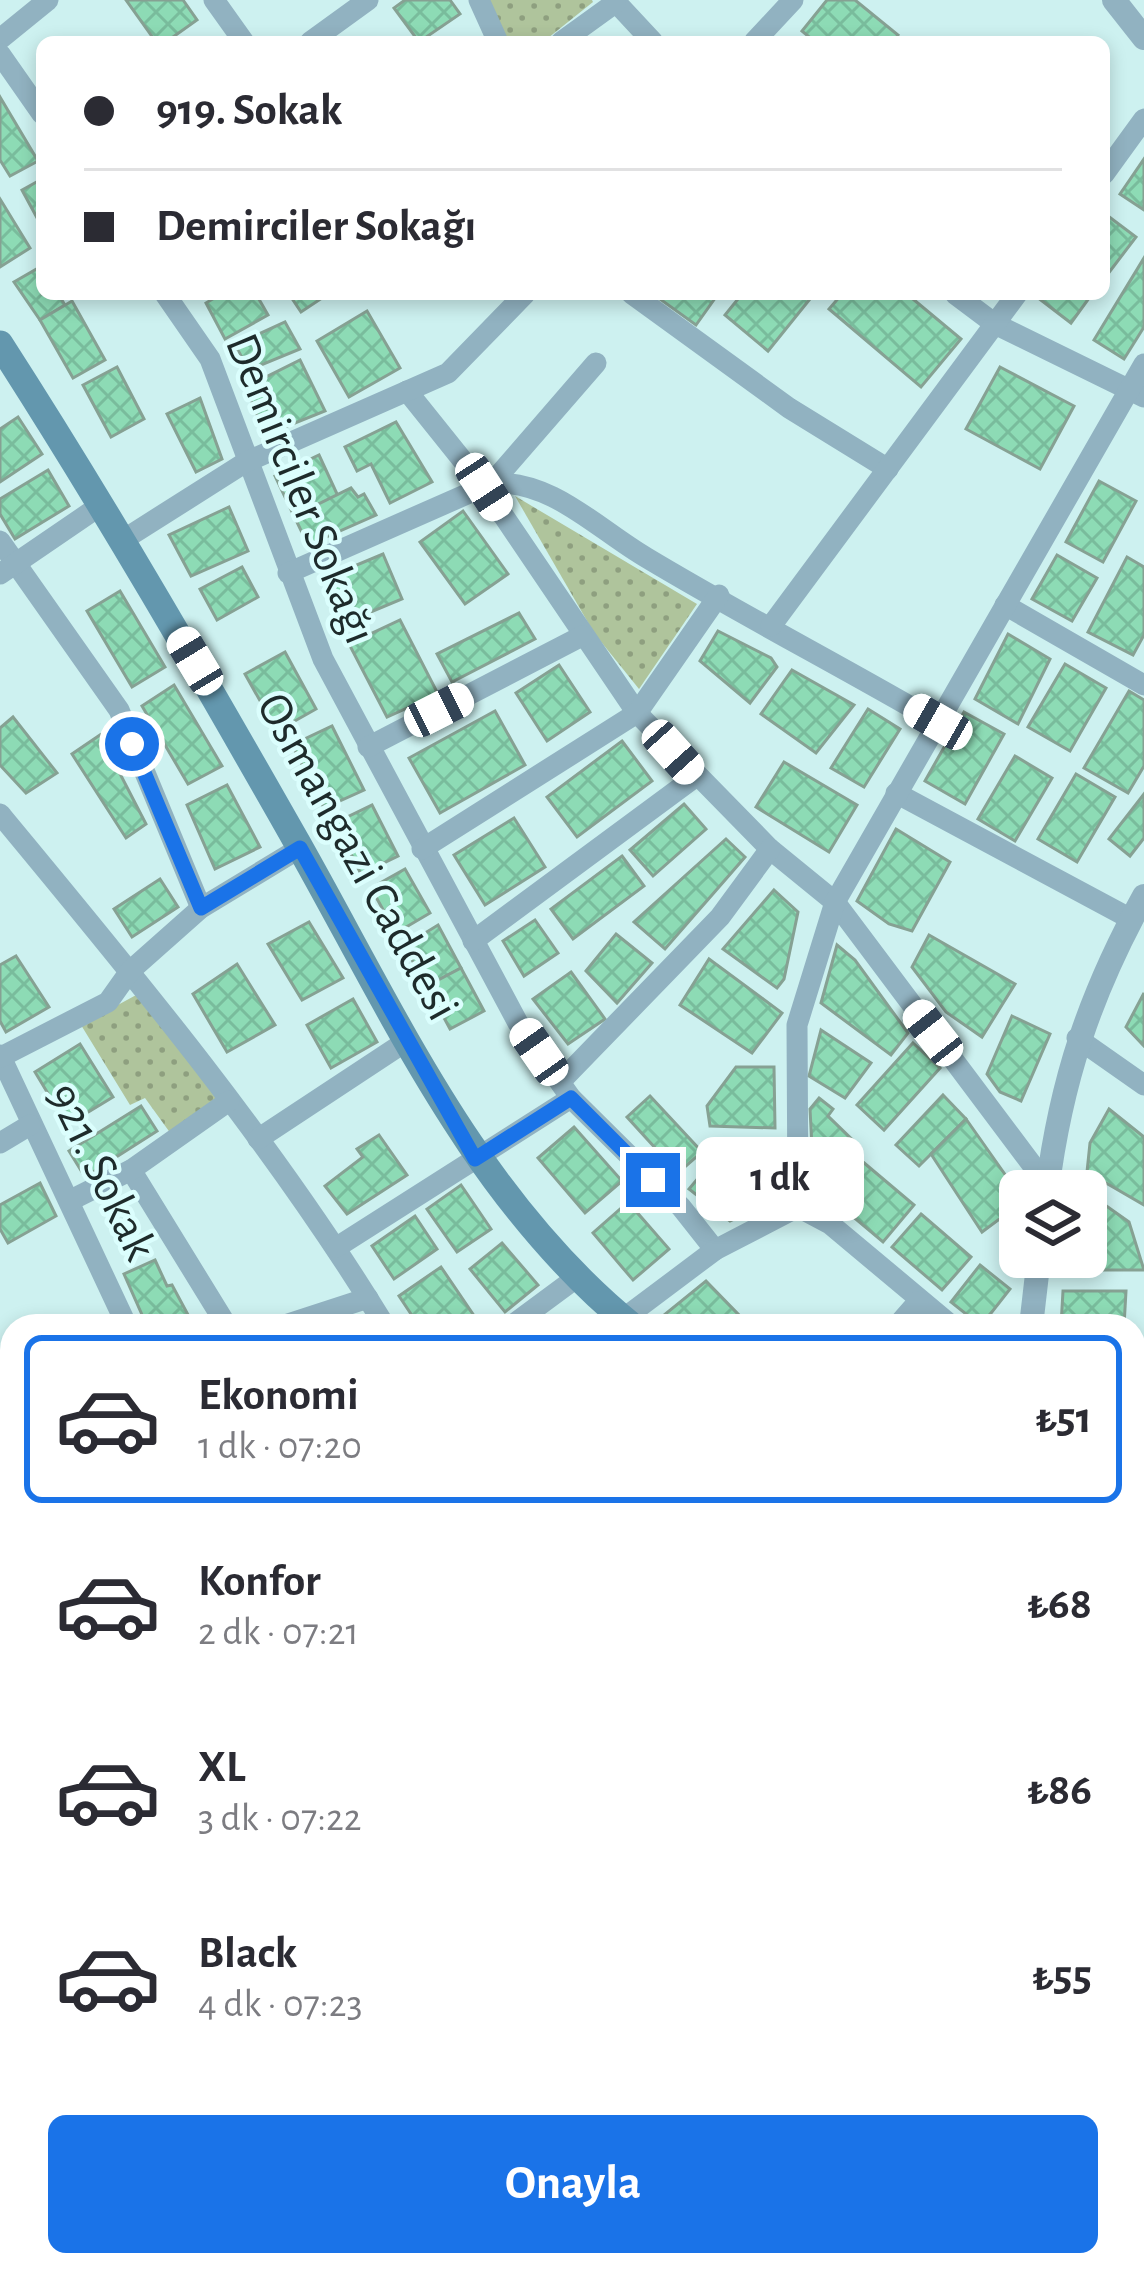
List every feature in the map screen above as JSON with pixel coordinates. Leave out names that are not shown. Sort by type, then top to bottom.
[{"type":"main road","name":"Osmangazi Caddesi","points":[[0,344],[122,540],[475,1159],[576,1278],[617,1314]]},
{"type":"street","points":[[0,39],[48,0]]},
{"type":"street","points":[[214,0],[240,36]]},
{"type":"street","points":[[318,36],[368,0]]},
{"type":"street","points":[[479,0],[495,36]]},
{"type":"street","points":[[760,36],[793,0]]},
{"type":"street","points":[[1114,0],[1144,38]]},
{"type":"street","points":[[569,36],[614,1],[647,36]]},
{"type":"street","points":[[0,54],[36,106]]},
{"type":"street","points":[[1110,166],[1144,119]]},
{"type":"street","name":"Demirciler Sokağı","points":[[175,300],[210,359],[323,659],[518,1023],[565,1090],[681,1207],[715,1250]]},
{"type":"street","points":[[122,540],[246,462],[448,373],[517,300]]},
{"type":"street","points":[[640,300],[789,408],[888,469]]},
{"type":"street","points":[[964,300],[995,325],[1136,394]]},
{"type":"street","points":[[771,626],[1013,300]]},
{"type":"street","points":[[488,485],[596,363]]},
{"type":"street","points":[[798,1207],[797,1025],[835,902],[1005,605],[1136,394],[1144,364]]},
{"type":"street","points":[[407,392],[488,485],[582,636],[638,713],[695,777],[770,849],[835,902],[1034,1170]]},
{"type":"street","points":[[288,572],[488,485],[517,482],[563,501],[646,558],[938,722]]},
{"type":"street","points":[[8,568],[101,505]]},
{"type":"street","points":[[0,541],[8,568],[119,710],[201,908]]},
{"type":"street","points":[[422,849],[638,713],[719,595]]},
{"type":"street","points":[[1005,605],[1142,680]]},
{"type":"street","points":[[368,747],[582,636]]},
{"type":"street","points":[[473,941],[695,777]]},
{"type":"street","points":[[896,793],[1131,920]]},
{"type":"street","points":[[0,814],[130,971],[258,1139],[337,1247],[378,1314]]},
{"type":"street","points":[[0,1056],[108,1002],[130,971],[201,908],[300,848]]},
{"type":"street","points":[[337,1247],[475,1159],[565,1090],[721,917],[770,849]]},
{"type":"street","points":[[1049,1170],[1077,1038],[1144,896]]},
{"type":"street","points":[[1077,1038],[1144,1085]]},
{"type":"street","points":[[258,1139],[408,1040]]},
{"type":"street","name":"921. Sokak","points":[[0,1056],[122,1314]]},
{"type":"street","points":[[69,1201],[131,1170],[229,1101]]},
{"type":"street","points":[[0,1143],[30,1125]]},
{"type":"street","points":[[131,1170],[220,1314]]},
{"type":"street","points":[[638,1314],[715,1250],[798,1207]]},
{"type":"street","points":[[798,1207],[830,1224],[935,1314]]},
{"type":"street","points":[[527,1314],[576,1278]]},
{"type":"street","points":[[1032,1314],[1037,1278]]},
{"type":"street","points":[[319,1314],[368,1298]]},
{"type":"street","points":[[908,1314],[918,1302]]},
{"type":"green space","points":[[486,0],[593,2],[550,36],[502,36]]},
{"type":"green space","points":[[515,496],[697,604],[639,689],[594,633]]},
{"type":"green space","points":[[138,994],[220,1100],[171,1134],[145,1098],[130,1105],[81,1025]]},
{"type":"building","points":[[126,0],[183,0],[197,20],[174,36],[152,36]]},
{"type":"building","points":[[405,0],[450,0],[460,14],[428,36],[415,36],[394,8]]},
{"type":"building","points":[[827,0],[855,0],[898,35],[808,36],[802,31]]},
{"type":"building","points":[[0,97],[36,162],[10,176],[0,160]]},
{"type":"building","points":[[1144,159],[1144,210],[1120,194]]},
{"type":"building","points":[[36,182],[36,216],[22,190]]},
{"type":"building","points":[[0,199],[30,248],[0,267]]},
{"type":"building","points":[[1110,218],[1136,237],[1110,271]]},
{"type":"building","points":[[1144,258],[1144,327],[1124,359],[1094,340]]},
{"type":"building","points":[[36,269],[36,300],[62,300],[65,305],[40,320],[14,282]]},
{"type":"building","points":[[259,300],[268,315],[225,339],[206,303]]},
{"type":"building","points":[[293,300],[319,300],[301,312]]},
{"type":"building","points":[[661,300],[714,300],[696,325]]},
{"type":"building","points":[[737,300],[809,300],[768,351],[725,315]]},
{"type":"building","points":[[837,300],[914,300],[961,339],[921,387],[829,309]]},
{"type":"building","points":[[1041,300],[1088,300],[1071,323]]},
{"type":"building","points":[[72,301],[105,360],[73,378],[40,320]]},
{"type":"building","points":[[367,311],[400,368],[349,397],[317,341]]},
{"type":"building","points":[[285,322],[300,349],[249,370],[235,345]]},
{"type":"building","points":[[300,360],[325,411],[265,435],[246,387]]},
{"type":"building","points":[[117,367],[144,419],[111,437],[83,385]]},
{"type":"building","points":[[1000,367],[1074,406],[1040,469],[966,429]]},
{"type":"building","points":[[200,398],[222,459],[196,472],[167,414]]},
{"type":"building","points":[[18,417],[42,454],[0,482],[0,429]]},
{"type":"building","points":[[396,422],[432,482],[390,503],[371,464],[357,471],[345,447]]},
{"type":"building","points":[[319,455],[338,496],[294,516],[275,476]]},
{"type":"building","points":[[48,470],[69,506],[15,539],[0,514],[0,499]]},
{"type":"building","points":[[1099,481],[1136,501],[1103,562],[1066,542]]},
{"type":"building","points":[[351,488],[358,497],[364,494],[376,515],[308,545],[294,516]]},
{"type":"building","points":[[229,507],[248,551],[191,576],[169,535]]},
{"type":"building","points":[[463,511],[508,574],[465,604],[420,542]]},
{"type":"building","points":[[383,554],[402,599],[342,624],[323,579]]},
{"type":"building","points":[[1057,555],[1097,578],[1072,621],[1032,599]]},
{"type":"building","points":[[1127,557],[1144,567],[1144,635],[1133,655],[1088,632]]},
{"type":"building","points":[[242,567],[258,597],[217,620],[200,589]]},
{"type":"building","points":[[120,591],[165,667],[132,687],[87,611]]},
{"type":"building","points":[[519,613],[535,639],[452,682],[437,654]]},
{"type":"building","points":[[400,620],[438,694],[387,717],[349,644]]},
{"type":"building","points":[[718,631],[771,658],[777,667],[750,703],[700,661]]},
{"type":"building","points":[[1008,634],[1050,659],[1018,724],[975,699]]},
{"type":"building","points":[[285,652],[316,709],[277,731],[245,674]]},
{"type":"building","points":[[1065,664],[1106,688],[1070,751],[1028,727]]},
{"type":"building","points":[[559,665],[590,712],[547,741],[516,693]]},
{"type":"building","points":[[792,670],[854,705],[816,753],[761,714]]},
{"type":"building","points":[[174,685],[222,766],[188,784],[142,706]]},
{"type":"building","points":[[1129,691],[1144,700],[1144,766],[1128,793],[1084,768]]},
{"type":"building","points":[[868,709],[900,729],[864,787],[831,768]]},
{"type":"building","points":[[495,711],[525,765],[440,813],[409,758]]},
{"type":"building","points":[[964,712],[1004,734],[965,804],[925,781]]},
{"type":"building","points":[[13,717],[57,773],[26,793],[0,765],[0,728]]},
{"type":"building","points":[[332,726],[364,790],[324,808],[292,745]]},
{"type":"building","points":[[100,735],[146,824],[126,838],[72,754]]},
{"type":"building","points":[[622,741],[652,781],[577,837],[547,797]]},
{"type":"building","points":[[1015,756],[1052,778],[1015,841],[978,819]]},
{"type":"building","points":[[784,762],[857,805],[829,852],[756,807]]},
{"type":"building","points":[[1076,774],[1115,797],[1077,862],[1038,839]]},
{"type":"building","points":[[227,785],[260,847],[215,869],[187,805]]},
{"type":"building","points":[[1144,794],[1144,838],[1130,856],[1109,839]]},
{"type":"building","points":[[684,804],[706,829],[653,876],[630,850]]},
{"type":"building","points":[[372,805],[398,856],[361,874],[335,823]]},
{"type":"building","points":[[514,818],[545,867],[485,905],[454,855]]},
{"type":"building","points":[[896,829],[950,862],[912,931],[889,924],[857,901]]},
{"type":"building","points":[[726,839],[745,857],[665,949],[634,922]]},
{"type":"building","points":[[622,856],[644,886],[573,939],[551,909]]},
{"type":"building","points":[[405,869],[430,913],[396,933],[371,888]]},
{"type":"building","points":[[160,879],[178,907],[132,937],[114,909]]},
{"type":"building","points":[[774,890],[798,912],[784,979],[777,988],[723,949]]},
{"type":"building","points":[[535,920],[558,953],[524,976],[503,941]]},
{"type":"building","points":[[309,922],[343,978],[302,1000],[268,944]]},
{"type":"building","points":[[438,925],[461,968],[427,986],[404,946]]},
{"type":"building","points":[[616,934],[652,963],[617,1003],[586,971]]},
{"type":"building","points":[[929,935],[1015,984],[982,1037],[946,1012],[912,967]]},
{"type":"building","points":[[837,945],[855,960],[908,1033],[891,1055],[821,1003]]},
{"type":"building","points":[[16,956],[49,1007],[6,1032],[0,1021],[0,965]]},
{"type":"building","points":[[709,959],[782,1013],[752,1053],[680,1005]]},
{"type":"building","points":[[237,964],[275,1025],[227,1052],[193,994]]},
{"type":"building","points":[[461,968],[484,1011],[450,1029],[427,986]]},
{"type":"building","points":[[571,972],[605,1019],[568,1044],[533,999]]},
{"type":"building","points":[[1144,993],[1144,1046],[1126,1027]]},
{"type":"building","points":[[353,999],[377,1042],[331,1068],[307,1025]]},
{"type":"building","points":[[1012,1016],[1050,1034],[1021,1101],[1000,1092],[987,1074]]},
{"type":"building","points":[[821,1030],[871,1063],[845,1098],[809,1076]]},
{"type":"building","points":[[913,1043],[940,1068],[884,1130],[857,1105]]},
{"type":"building","points":[[80,1044],[113,1097],[67,1125],[35,1072]]},
{"type":"building","points":[[736,1067],[774,1067],[775,1128],[710,1126],[707,1106]]},
{"type":"building","points":[[943,1095],[966,1119],[919,1166],[896,1145]]},
{"type":"building","points":[[650,1096],[702,1152],[678,1173],[627,1117]]},
{"type":"building","points":[[819,1098],[833,1109],[828,1116],[860,1147],[823,1192],[814,1186],[810,1109]]},
{"type":"building","points":[[141,1106],[157,1131],[85,1177],[69,1151]]},
{"type":"building","points":[[1109,1109],[1144,1137],[1144,1205],[1107,1184],[1107,1170],[1087,1170],[1090,1143]]},
{"type":"building","points":[[966,1119],[1002,1170],[999,1219],[982,1232],[931,1154]]},
{"type":"building","points":[[574,1127],[622,1181],[585,1213],[538,1158]]},
{"type":"building","points":[[379,1135],[407,1175],[347,1214],[325,1186],[363,1157],[357,1149]]},
{"type":"building","points":[[720,1152],[733,1161],[742,1153],[750,1161],[755,1158],[771,1172],[772,1189],[753,1210],[730,1221],[689,1189]]},
{"type":"building","points":[[863,1162],[914,1205],[883,1242],[832,1199]]},
{"type":"building","points":[[40,1183],[56,1216],[8,1243],[0,1229],[0,1205]]},
{"type":"building","points":[[461,1185],[491,1229],[457,1252],[427,1209]]},
{"type":"building","points":[[628,1202],[669,1249],[633,1280],[593,1233]]},
{"type":"building","points":[[1107,1206],[1129,1222],[1144,1270],[1107,1270]]},
{"type":"building","points":[[921,1214],[971,1257],[942,1290],[892,1247]]},
{"type":"building","points":[[415,1216],[437,1249],[394,1279],[372,1246]]},
{"type":"building","points":[[502,1243],[538,1285],[505,1312],[470,1269]]},
{"type":"building","points":[[155,1260],[188,1314],[142,1314],[124,1274]]},
{"type":"building","points":[[980,1265],[1010,1289],[990,1314],[966,1314],[951,1302]]},
{"type":"building","points":[[441,1267],[473,1314],[411,1314],[399,1296]]},
{"type":"building","points":[[706,1281],[738,1314],[665,1314]]},
{"type":"building","points":[[1063,1291],[1126,1291],[1125,1314],[1062,1314]]},
{"type":"route","points":[[132,744],[201,908],[300,848],[475,1159],[571,1098],[653,1180]]}]
